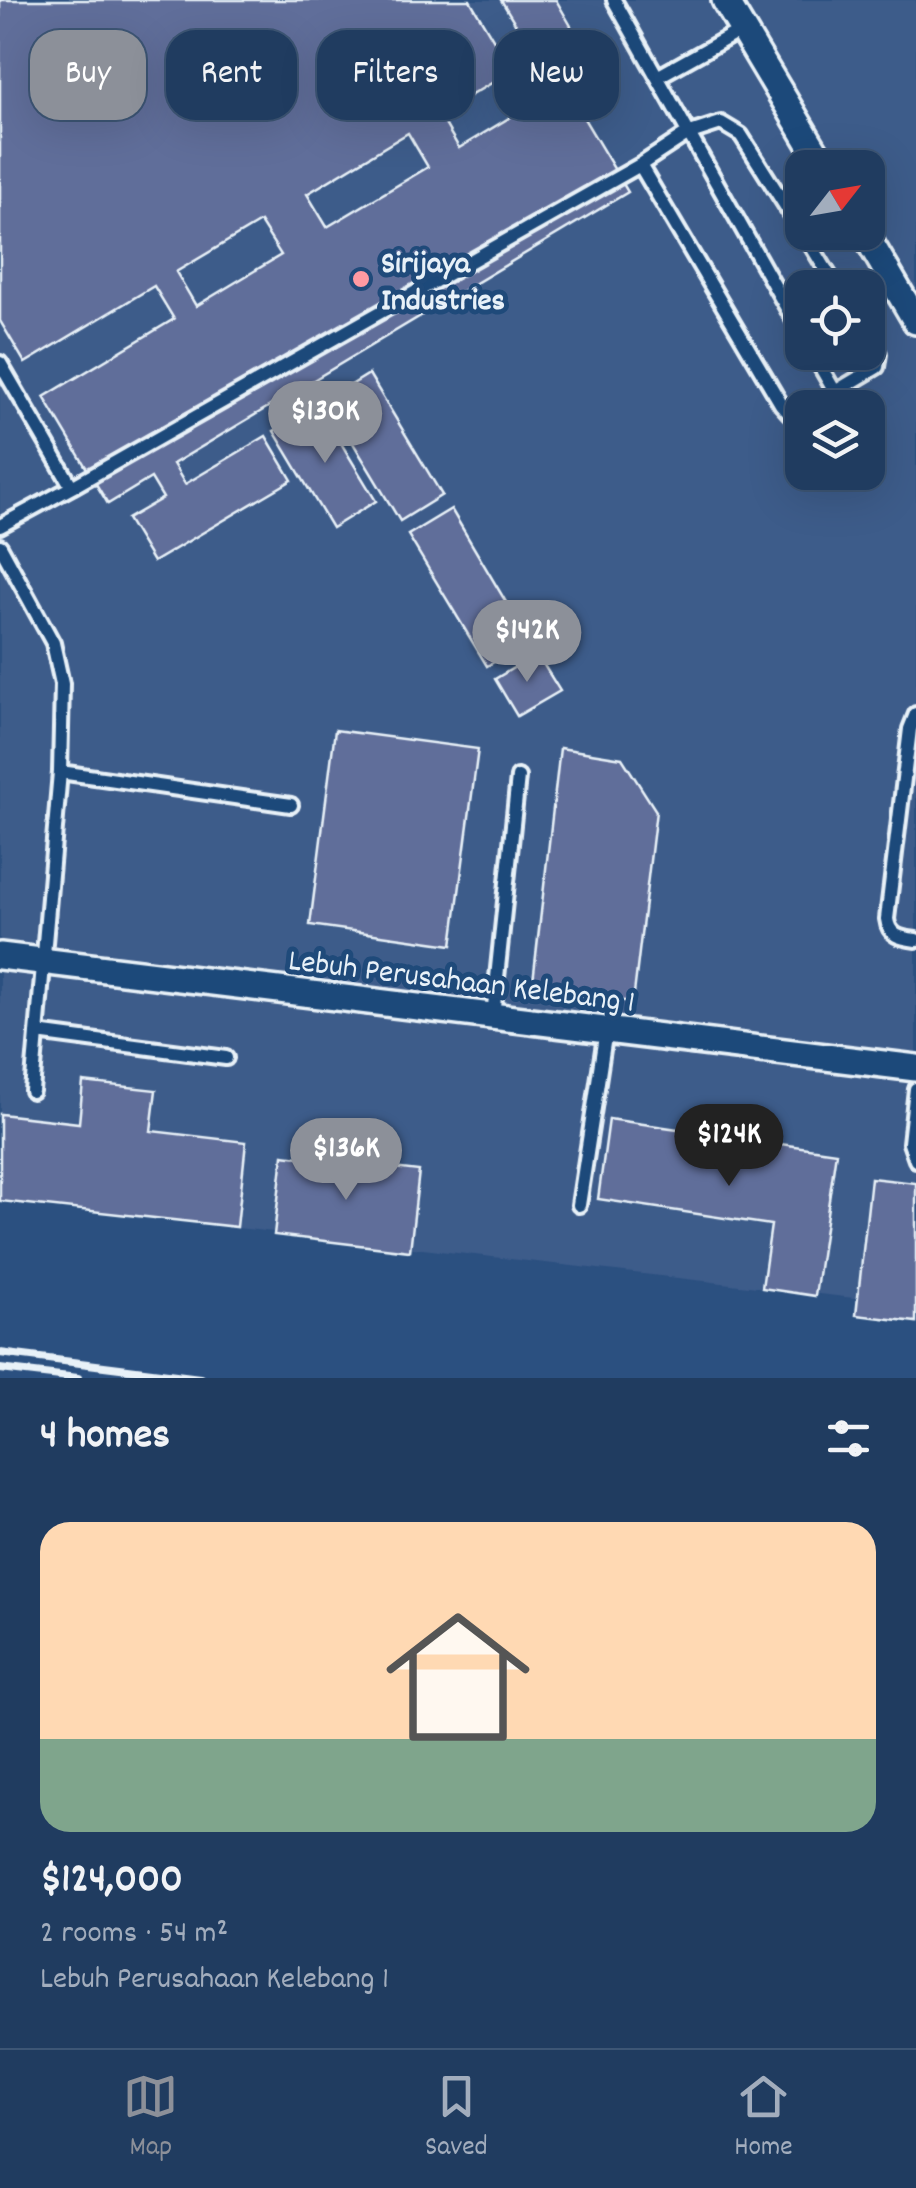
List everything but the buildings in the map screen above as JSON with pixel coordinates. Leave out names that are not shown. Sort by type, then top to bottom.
[{"type":"street","points":[[726,0],[814,150]]},
{"type":"street","points":[[875,250],[916,320]]},
{"type":"street","name":"Lebuh Perusahaan Kelebang 1","points":[[0,956],[916,1068]]},
{"type":"lane","points":[[614,0],[785,305]]},
{"type":"lane","points":[[660,76],[743,29]]},
{"type":"lane","points":[[0,526],[640,165],[687,134],[722,123],[741,135],[785,204]]},
{"type":"lane","points":[[640,165],[785,409]]},
{"type":"lane","points":[[0,363],[72,487]]},
{"type":"lane","points":[[838,390],[872,370]]},
{"type":"lane","points":[[0,546],[42,618],[59,663],[62,684],[60,772],[32,1092]]},
{"type":"lane","points":[[916,714],[910,729],[888,918],[896,936],[916,940]]},
{"type":"lane","points":[[60,772],[290,805]]},
{"type":"lane","points":[[493,1016],[518,777]]},
{"type":"lane","points":[[580,1205],[606,1030]]},
{"type":"lane","points":[[37,1033],[226,1058]]},
{"type":"lane","points":[[916,1089],[910,1143],[916,1160]]},
{"type":"shaded area","points":[[0,0],[916,0],[916,1305],[0,1201]]},
{"type":"railway","points":[[0,1353],[200,1378]]},
{"type":"railway","points":[[0,1369],[78,1378]]},
{"type":"place","name":"Sirijaya Industries","points":[[361,279]]}]
